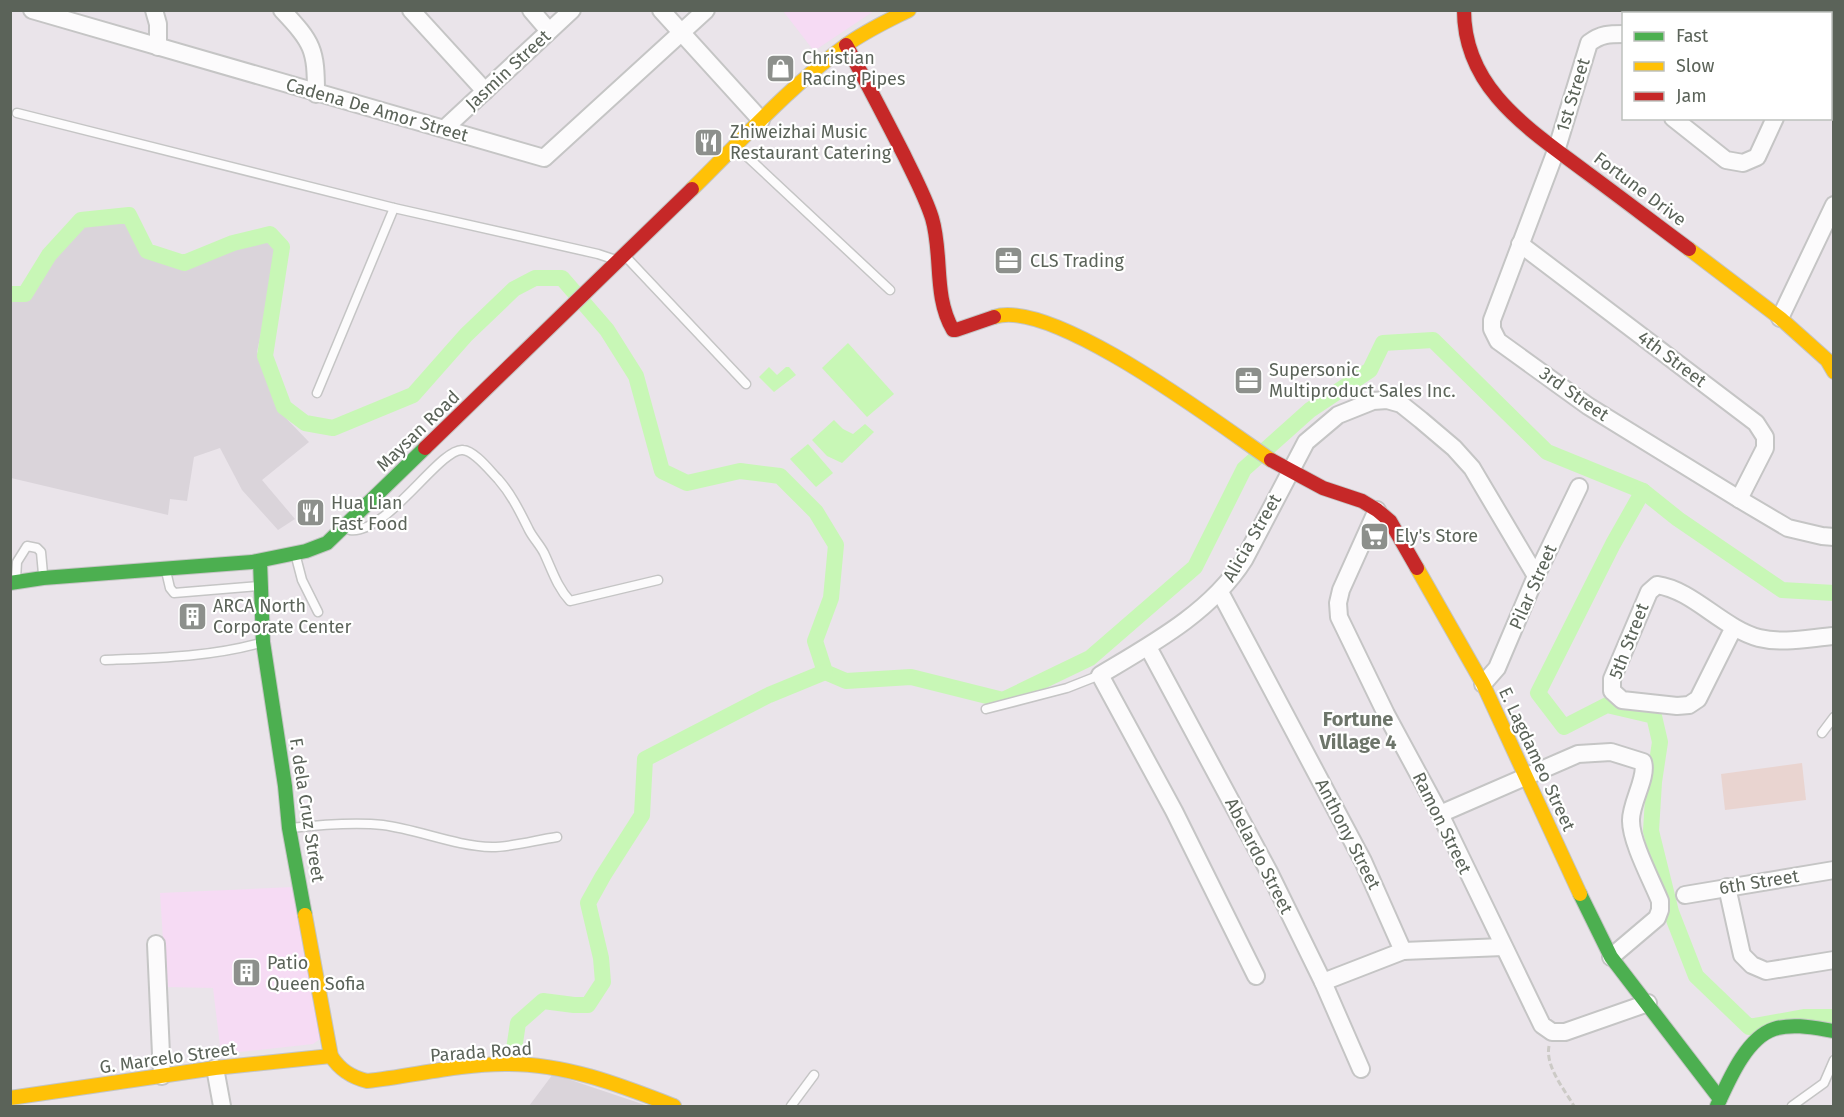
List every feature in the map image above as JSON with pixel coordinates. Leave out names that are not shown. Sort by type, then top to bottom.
[{"type":"street","name":"Cadena De Amor Street","points":[[32,10],[316,94],[544,158],[681,33]]},
{"type":"street","points":[[154,10],[158,24],[158,47]]},
{"type":"street","points":[[282,10],[312,46],[316,67],[316,94]]},
{"type":"street","points":[[411,10],[485,91]]},
{"type":"street","points":[[531,10],[549,31]]},
{"type":"street","name":"Jasmin Street","points":[[444,129],[572,10]]},
{"type":"street","points":[[661,10],[761,120]]},
{"type":"street","points":[[681,33],[706,10]]},
{"type":"street","name":"Maysan Road","points":[[13,583],[43,578],[261,564],[327,543],[801,82],[846,45],[880,24],[909,10]]},
{"type":"street","name":"Fortune Drive","points":[[1464,10],[1463,28],[1471,58],[1489,87],[1516,119],[1780,318],[1827,360],[1833,372]]},
{"type":"street","name":"1st Street","points":[[1557,148],[1589,43],[1598,36],[1622,34]]},
{"type":"street","name":"E. Lagdameo Street","points":[[846,45],[892,131],[931,213],[937,240],[943,302],[948,322],[953,330],[1002,314],[1017,314],[1042,321],[1090,342],[1137,368],[1290,472],[1377,510],[1390,521],[1483,684],[1591,919],[1611,957],[1648,1003],[1719,1103]]},
{"type":"street","points":[[1676,120],[1726,160],[1743,163],[1757,157],[1774,120]]},
{"type":"street","name":"3rd Street","points":[[1557,148],[1492,320],[1492,330],[1498,341],[1588,406],[1739,500],[1788,528],[1833,537]]},
{"type":"street","points":[[1780,318],[1833,205]]},
{"type":"street","name":"4th Street","points":[[1520,244],[1756,423],[1765,437],[1765,448],[1739,500]]},
{"type":"street","name":"Alicia Street","points":[[1100,675],[1148,646],[1220,592],[1244,560],[1306,442],[1338,415],[1372,401],[1387,400],[1401,404],[1454,448],[1472,468],[1536,576]]},
{"type":"street","name":"Pilar Street","points":[[1483,684],[1497,668],[1536,576],[1579,487]]},
{"type":"street","name":"Ramon Street","points":[[1377,510],[1341,590],[1338,603],[1339,617],[1386,714],[1440,814],[1542,1025],[1551,1032]]},
{"type":"street","name":"F. dela Cruz Street","points":[[261,564],[263,642],[285,786],[289,828],[331,1056]]},
{"type":"street","name":"5th Street","points":[[1734,627],[1698,699],[1689,705],[1677,706],[1622,700],[1612,692],[1612,679],[1649,592],[1657,585],[1670,586],[1734,627],[1758,638],[1779,641],[1833,636]]},
{"type":"street","name":"Anthony Street","points":[[1220,592],[1363,861],[1403,951]]},
{"type":"street","name":"Abelardo Street","points":[[1148,646],[1269,872],[1323,982],[1361,1069]]},
{"type":"street","points":[[1100,675],[1173,811],[1256,976]]},
{"type":"street","points":[[1440,814],[1578,754],[1611,752],[1643,762],[1630,821],[1636,845],[1660,902],[1660,910],[1657,918],[1611,957]]},
{"type":"street","name":"6th Street","points":[[1685,895],[1833,870]]},
{"type":"street","points":[[1727,887],[1742,955],[1752,965],[1766,971],[1833,960]]},
{"type":"street","points":[[156,944],[162,1076]]},
{"type":"street","points":[[1323,982],[1403,951],[1503,947]]},
{"type":"street","points":[[1551,1032],[1565,1032],[1648,1003]]},
{"type":"street","points":[[1719,1103],[1742,1060],[1753,1044],[1766,1033],[1784,1028],[1806,1027],[1833,1031]]},
{"type":"street","name":"G. Marcelo Street","points":[[10,1098],[215,1068],[331,1056]]},
{"type":"street","name":"Parada Road","points":[[331,1056],[339,1068],[351,1077],[367,1081],[488,1066],[520,1064],[546,1066],[634,1092],[668,1106]]},
{"type":"street","points":[[215,1068],[222,1107]]},
{"type":"lane","points":[[17,113],[394,208],[622,258],[746,384]]},
{"type":"lane","points":[[735,146],[890,290]]},
{"type":"lane","points":[[317,393],[394,208]]},
{"type":"lane","points":[[343,529],[355,531],[377,523],[445,460],[458,450],[466,449],[508,490],[542,550],[560,591],[570,601],[658,580]]},
{"type":"lane","points":[[13,583],[17,562],[27,546],[37,548],[41,552],[43,578]]},
{"type":"lane","points":[[295,554],[302,580],[318,612]]},
{"type":"lane","points":[[165,569],[170,588],[174,592],[261,586]]},
{"type":"lane","points":[[105,660],[164,658],[234,650],[263,642]]},
{"type":"lane","points":[[986,709],[1067,688],[1100,675]]},
{"type":"lane","points":[[1822,733],[1833,717]]},
{"type":"lane","points":[[289,828],[311,825],[382,825],[437,836],[465,845],[495,847],[556,837]]},
{"type":"lane","points":[[1792,1107],[1824,1083],[1833,1060]]},
{"type":"lane","points":[[791,1107],[814,1075]]},
{"type":"path","points":[[1551,1032],[1548,1054],[1557,1077],[1574,1107]]},
{"type":"shaded area","points":[[783,11],[874,11],[814,51]]},
{"type":"shaded area","points":[[126,219],[145,254],[185,265],[232,246],[268,237],[279,248],[257,352],[283,415],[309,442],[262,480],[295,519],[278,530],[242,490],[220,448],[194,457],[187,501],[170,499],[168,515],[11,478],[11,298],[28,298],[53,257],[83,224]]},
{"type":"shaded area","points":[[848,343],[894,394],[867,417],[822,368]]},
{"type":"shaded area","points":[[769,367],[777,375],[789,367],[796,375],[774,392],[759,377]]},
{"type":"shaded area","points":[[834,420],[843,429],[853,434],[865,424],[874,432],[842,463],[827,456],[812,440]]},
{"type":"shaded area","points":[[808,444],[833,473],[816,487],[790,459]]},
{"type":"shaded area","points":[[1802,763],[1806,800],[1725,810],[1721,774]]},
{"type":"shaded area","points":[[293,887],[321,1038],[313,1044],[221,1054],[213,988],[166,987],[160,893]]},
{"type":"shaded area","points":[[553,1074],[648,1106],[529,1106]]},
{"type":"waterway","points":[[10,294],[25,294],[49,255],[81,220],[129,215],[147,251],[184,263],[233,243],[270,234],[282,247],[265,356],[284,407],[305,423],[333,428],[413,395],[466,335],[514,289],[535,278],[562,278],[607,330],[636,376],[662,471],[687,483],[740,471],[780,476],[816,512],[836,545],[831,598],[815,641],[825,672],[846,681],[911,677],[1003,700],[1090,658],[1195,567],[1244,469],[1310,410],[1370,370],[1383,343],[1433,340],[1547,452],[1643,491],[1678,519],[1782,590],[1834,593]]},
{"type":"waterway","points":[[1643,491],[1613,544],[1538,693],[1564,727],[1607,705],[1654,716],[1660,742],[1654,782],[1651,831],[1671,912],[1696,976],[1749,1027],[1805,1017],[1834,1017]]},
{"type":"waterway","points":[[513,1056],[518,1023],[543,1001],[588,1005],[603,982],[601,958],[588,903],[642,815],[645,759],[769,695],[825,672]]},
{"type":"traffic: fast","points":[[10,583],[43,578],[252,562],[306,551],[327,543],[425,448]]},
{"type":"traffic: fast","points":[[260,561],[263,642],[285,786],[289,828],[305,915]]},
{"type":"traffic: fast","points":[[1580,894],[1611,957],[1720,1099]]},
{"type":"traffic: fast","points":[[1717,1106],[1739,1062],[1755,1041],[1764,1034],[1789,1026],[1834,1031]]},
{"type":"traffic: slow","points":[[692,189],[766,115],[824,62],[876,26],[909,10]]},
{"type":"traffic: slow","points":[[1689,249],[1780,318],[1827,360],[1834,372]]},
{"type":"traffic: slow","points":[[994,317],[1020,316],[1055,326],[1094,344],[1176,394],[1271,460]]},
{"type":"traffic: slow","points":[[1417,568],[1483,684],[1580,894]]},
{"type":"traffic: slow","points":[[305,915],[331,1056],[342,1069],[351,1075],[367,1081],[470,1066],[505,1064],[549,1067],[633,1090],[674,1106]]},
{"type":"traffic: slow","points":[[10,1098],[215,1068],[331,1056]]},
{"type":"traffic: jam","points":[[1464,10],[1467,38],[1475,63],[1488,85],[1504,104],[1543,140],[1689,249]]},
{"type":"traffic: jam","points":[[846,45],[904,155],[929,210],[937,246],[940,289],[953,330],[994,317]]},
{"type":"traffic: jam","points":[[425,448],[692,189]]},
{"type":"traffic: jam","points":[[1271,460],[1323,488],[1362,501],[1377,510],[1390,521],[1417,568]]},
{"type":"place","name":"Christian Racing Pipes","points":[[781,68]]},
{"type":"place","name":"Zhiweizhai Music Restaurant Catering","points":[[709,142]]},
{"type":"place","name":"CLS Trading","points":[[1009,261]]},
{"type":"place","name":"Supersonic Multiproduct Sales Inc.","points":[[1248,380]]},
{"type":"place","name":"Hua Lian Fast Food","points":[[310,513]]},
{"type":"place","name":"Ely's Store","points":[[1374,536]]},
{"type":"place","name":"ARCA North Corporate Center","points":[[192,616]]},
{"type":"place","name":"Patio Queen Sofia","points":[[246,973]]},
{"type":"district","name":"Fortune Village 4","points":[[1358,730]]}]
